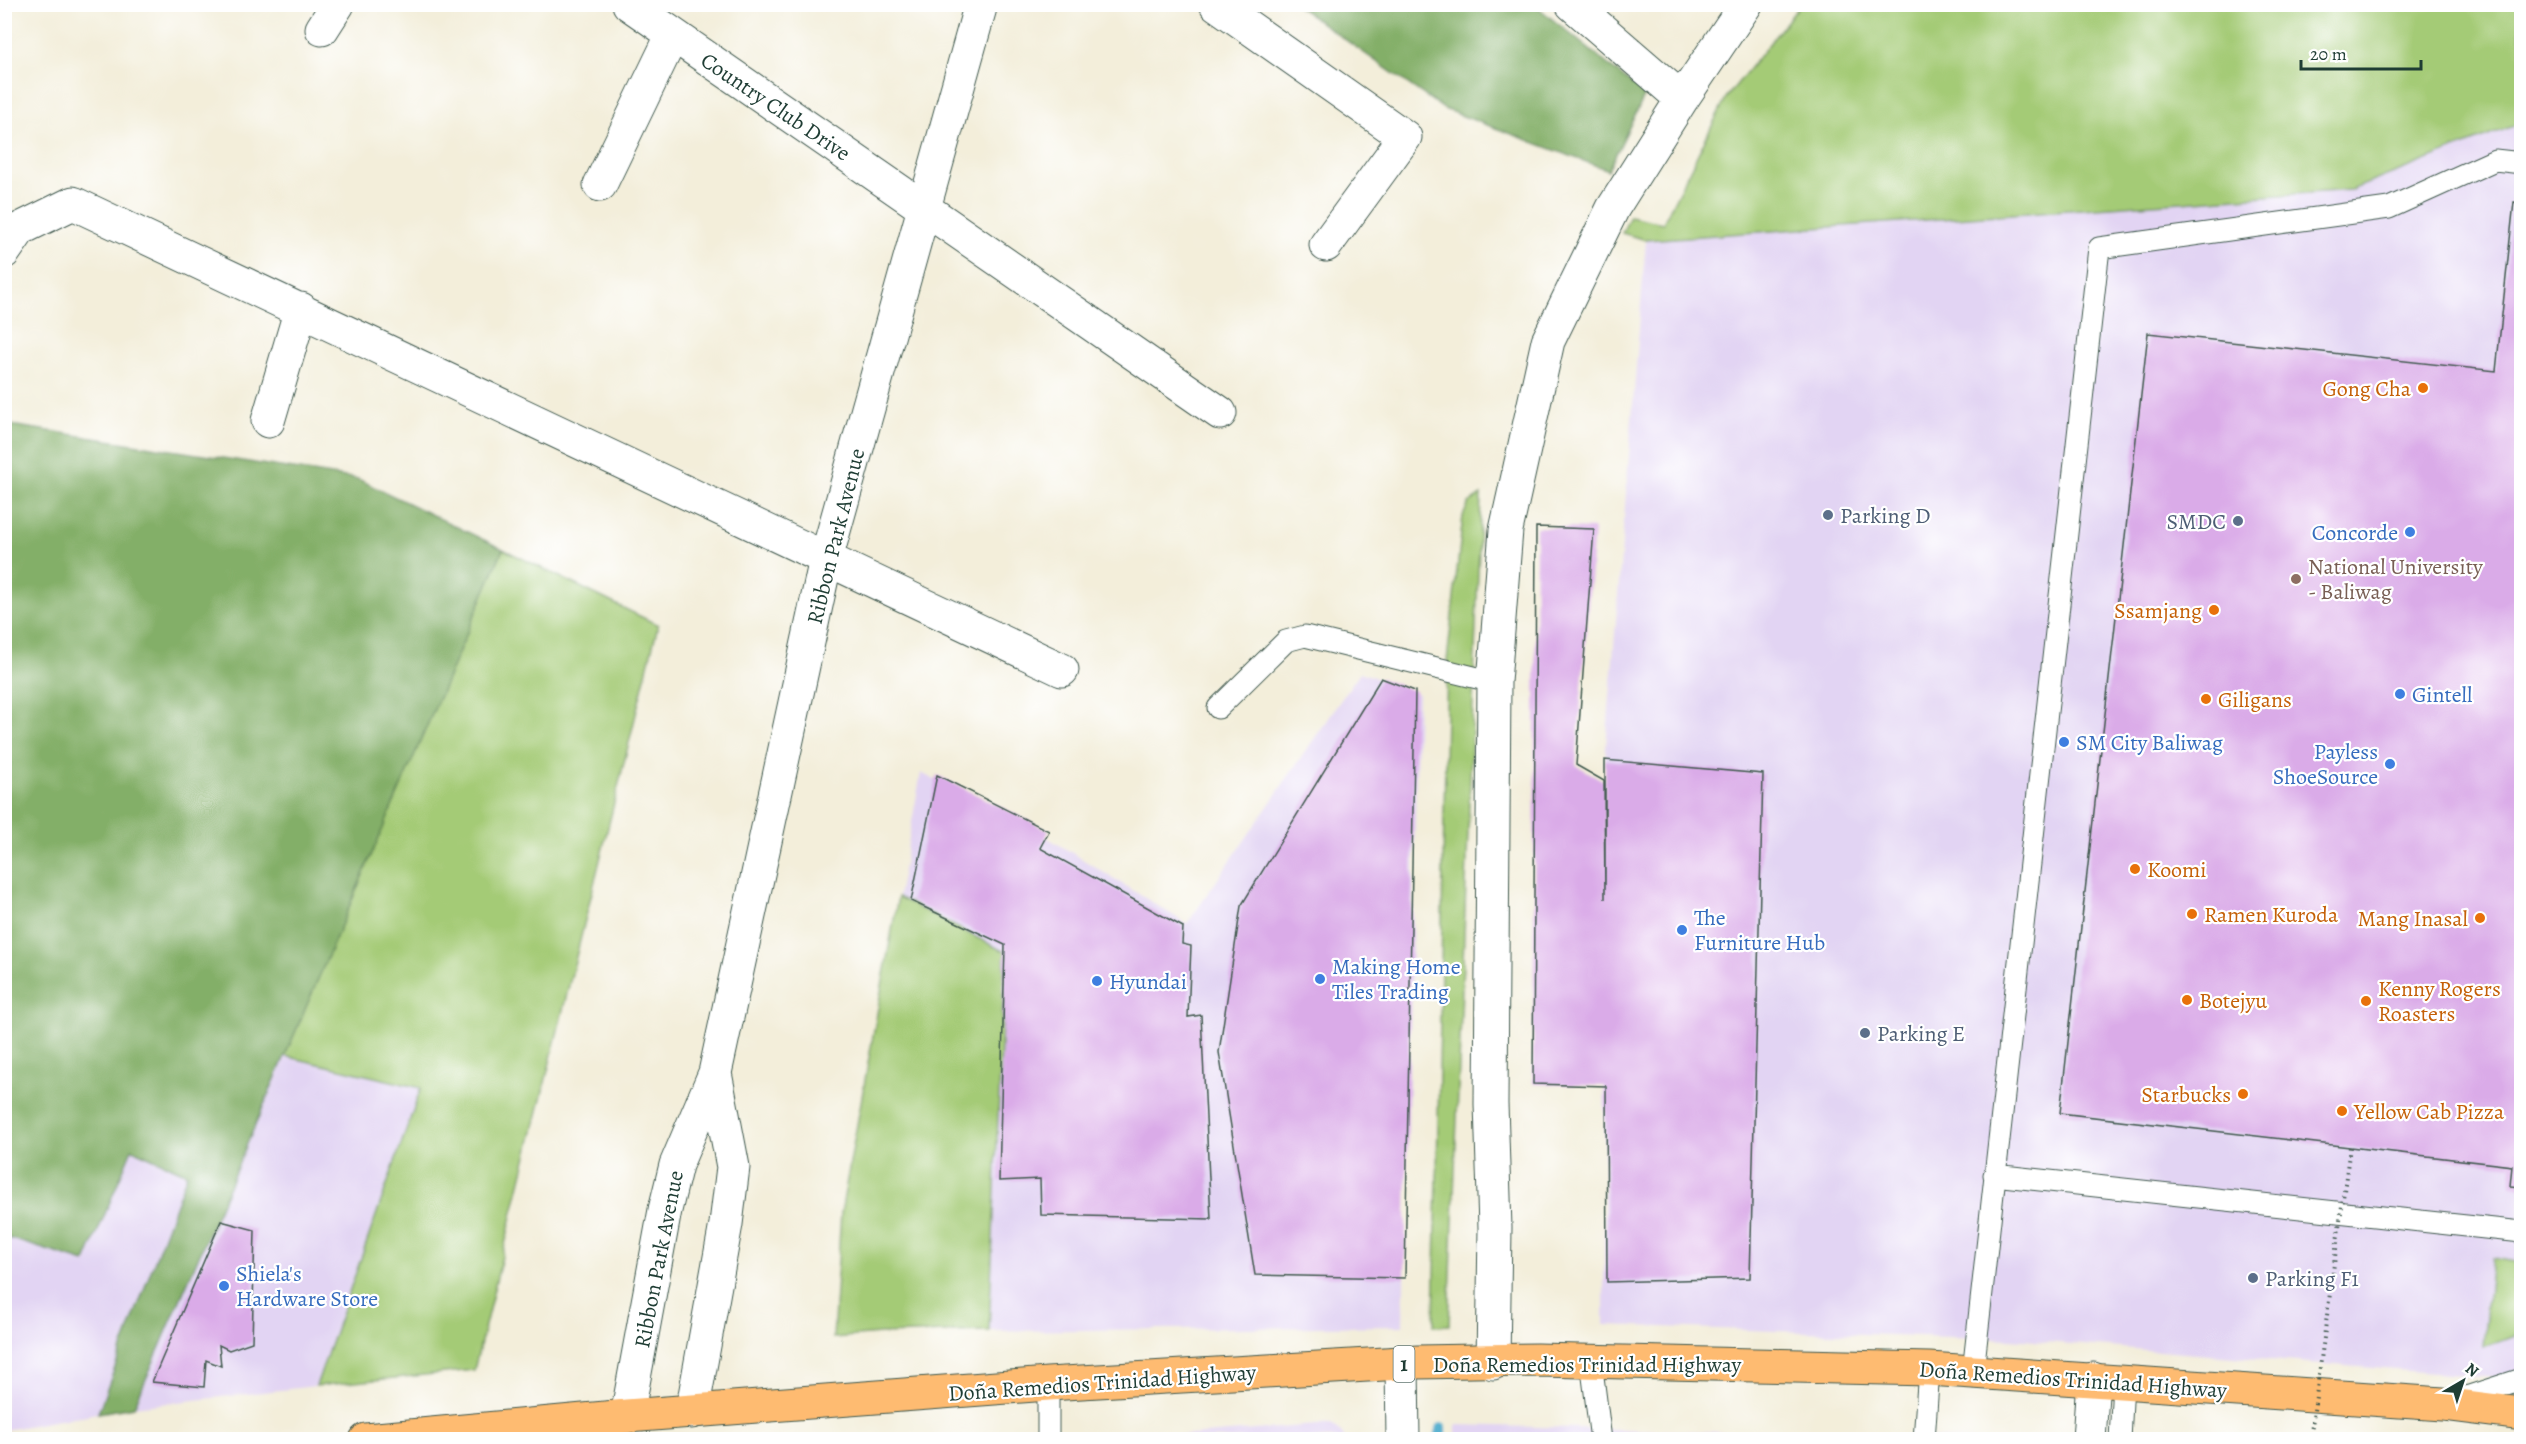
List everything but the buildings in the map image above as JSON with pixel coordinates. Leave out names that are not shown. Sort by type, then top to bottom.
[{"type":"highway","name":"Doña Remedios Trinidad Highway","points":[[366,1440],[627,1416],[1048,1384],[1402,1365],[1418,1362],[1592,1361],[1929,1369],[2443,1404],[2522,1414]]},
{"type":"street","name":"Country Club Drive","points":[[628,4],[1220,412]]},
{"type":"street","name":"Ribbon Park Avenue","points":[[627,1416],[665,1210],[676,1165],[715,1074],[826,559],[981,4]]},
{"type":"street","points":[[1216,4],[1405,137],[1326,245]]},
{"type":"street","points":[[1572,4],[1682,99]]},
{"type":"street","points":[[1493,1363],[1495,1228],[1491,1104],[1494,682],[1506,530],[1548,341],[1614,208],[1682,99],[1746,4]]},
{"type":"street","points":[[600,185],[672,36]]},
{"type":"street","points":[[4,252],[20,229],[72,203],[301,309],[1062,670]]},
{"type":"street","points":[[268,421],[301,309]]},
{"type":"street","name":"Ribbon Park Avenue","points":[[692,1412],[726,1224],[733,1167],[715,1074]]},
{"type":"street","points":[[1402,1365],[1403,1440]]},
{"type":"street","points":[[2089,1440],[2108,1381]]},
{"type":"lane","points":[[1973,1372],[2099,248],[2389,208],[2495,160],[2522,163]]},
{"type":"lane","points":[[1218,708],[1286,640],[1305,636],[1494,682]]},
{"type":"lane","points":[[1994,1175],[2522,1232]]},
{"type":"lane","points":[[1592,1361],[1601,1440]]},
{"type":"lane","points":[[1924,1440],[1929,1369]]},
{"type":"lane","points":[[2443,1404],[2522,1379]]},
{"type":"lane","points":[[2108,1381],[2120,1440]]},
{"type":"lane","points":[[1048,1384],[1048,1440]]},
{"type":"path","points":[[2310,1440],[2350,1147]]},
{"type":"shaded area","name":"SM City Baliwag","points":[[2521,123],[2521,1380],[2010,1339],[1604,1325],[1605,760],[1646,240],[2351,190]]},
{"type":"shaded area","points":[[1360,672],[1418,694],[1403,1326],[989,1331],[1005,952],[898,897],[921,773],[1035,830],[1187,924]]},
{"type":"shaded area","points":[[285,1056],[421,1088],[316,1386],[134,1407]]},
{"type":"shaded area","points":[[132,1149],[187,1174],[98,1413],[5,1430],[5,1237],[85,1262]]},
{"type":"shaded area","points":[[1330,1424],[1342,1433],[1345,1439],[1141,1439]]},
{"type":"shaded area","points":[[1456,1425],[1984,1439],[1456,1440]]},
{"type":"green space","points":[[1296,5],[1535,5],[1645,95],[1608,170],[1444,109]]},
{"type":"green space","points":[[1800,5],[2521,5],[2521,123],[2351,190],[1646,240],[1622,233],[1630,216],[1663,223],[1726,98]]},
{"type":"green space","points":[[4,424],[358,479],[503,549],[134,1407],[98,1413],[187,1174],[132,1149],[85,1262],[5,1237]]},
{"type":"green space","points":[[1481,495],[1449,1325],[1434,1326],[1447,661],[1463,516],[1469,503]]},
{"type":"green space","points":[[503,549],[658,625],[474,1370],[316,1386],[421,1088],[285,1056]]},
{"type":"green space","points":[[898,897],[1005,952],[989,1331],[881,1334],[833,1338],[841,1213]]},
{"type":"green space","points":[[2492,1258],[2521,1263],[2521,1333],[2483,1347]]},
{"type":"waterway","points":[[1441,1429],[1441,1440]]},
{"type":"place","name":"Gong Cha","points":[[2423,388]]},
{"type":"place","name":"Parking D","points":[[1828,515]]},
{"type":"place","name":"SMDC","points":[[2238,521]]},
{"type":"place","name":"Concorde","points":[[2410,532]]},
{"type":"place","name":"National University - Baliwag","points":[[2296,579]]},
{"type":"place","name":"Ssamjang","points":[[2214,610]]},
{"type":"place","name":"Gintell","points":[[2400,694]]},
{"type":"place","name":"Giligans","points":[[2206,699]]},
{"type":"place","name":"SM City Baliwag","points":[[2064,742]]},
{"type":"place","name":"Payless ShoeSource","points":[[2390,764]]},
{"type":"place","name":"Koomi","points":[[2135,869]]},
{"type":"place","name":"Ramen Kuroda","points":[[2192,914]]},
{"type":"place","name":"Mang Inasal","points":[[2480,918]]},
{"type":"place","name":"The Furniture Hub","points":[[1682,930]]},
{"type":"place","name":"Making Home Tiles Trading","points":[[1320,979]]},
{"type":"place","name":"Hyundai","points":[[1097,981]]},
{"type":"place","name":"Botejyu","points":[[2187,1000]]},
{"type":"place","name":"Kenny Rogers Roasters","points":[[2366,1001]]},
{"type":"place","name":"Parking E","points":[[1865,1033]]},
{"type":"place","name":"Starbucks","points":[[2243,1094]]},
{"type":"place","name":"Yellow Cab Pizza","points":[[2342,1111]]},
{"type":"place","name":"Parking F1","points":[[2253,1278]]},
{"type":"place","name":"Shiela's Hardware Store","points":[[224,1286]]}]
